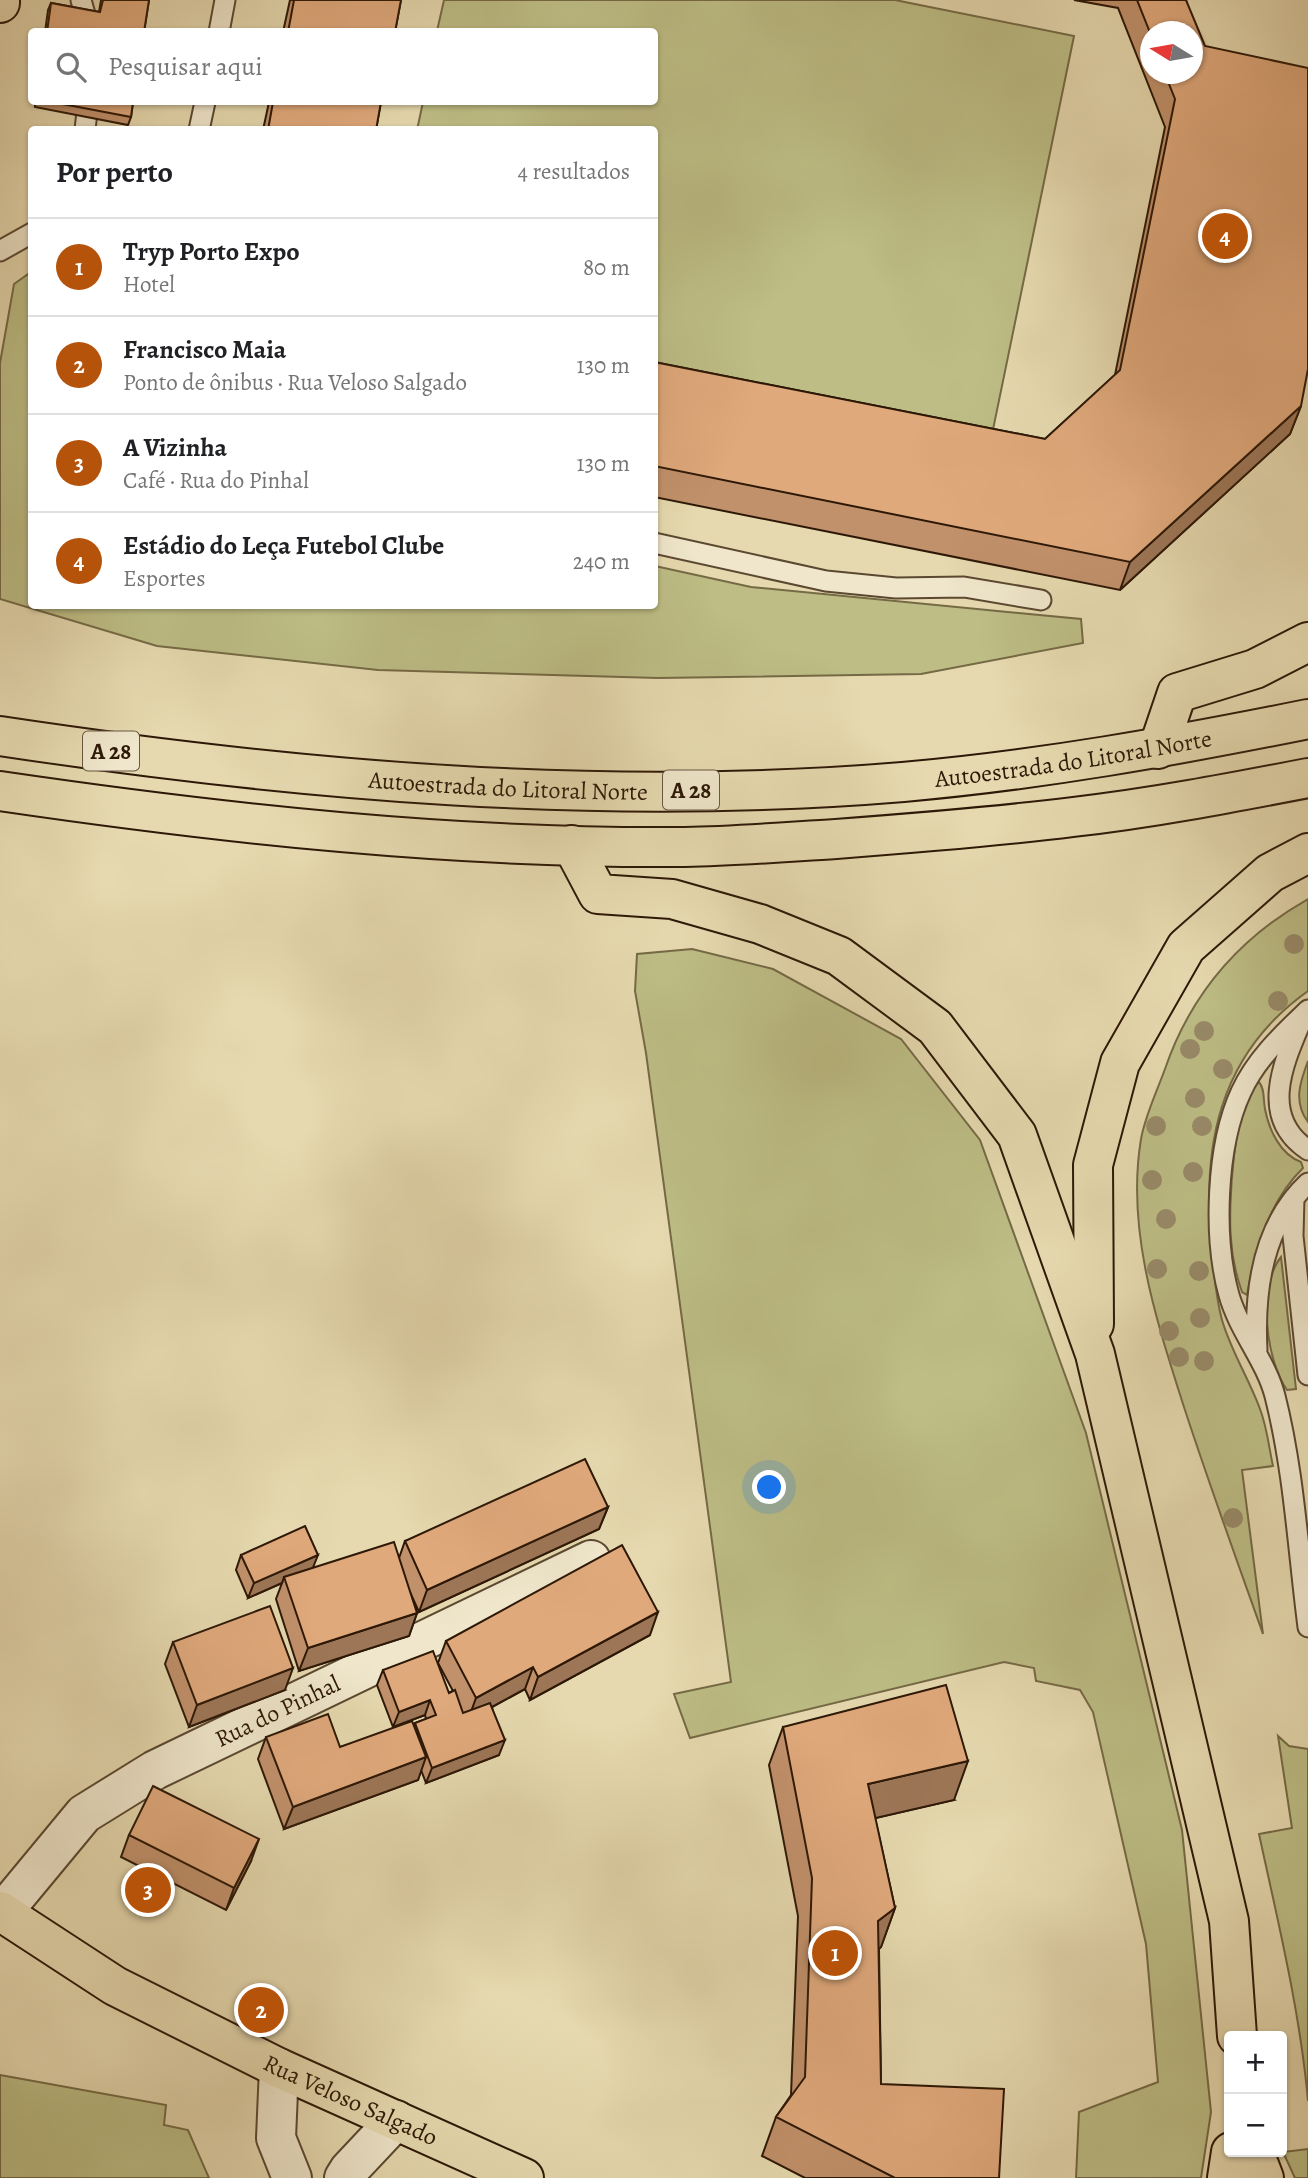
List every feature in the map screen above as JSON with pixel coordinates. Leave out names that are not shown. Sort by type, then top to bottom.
[{"type":"main road","points":[[1158,749],[1177,693],[1255,669],[1308,642]]},
{"type":"main road","name":"Autoestrada do Litoral Norte","points":[[0,736],[326,776],[433,785],[606,793],[901,782],[1033,768],[1158,749],[1308,719]]},
{"type":"main road","name":"A 28","points":[[0,791],[327,831],[572,845],[686,847],[938,832],[1075,817],[1193,800],[1308,778]]},
{"type":"main road","points":[[572,845],[598,894],[672,899],[760,924],[839,956],[935,1027],[1017,1135],[1095,1354],[1228,1921],[1237,2031]]},
{"type":"main road","points":[[1095,1354],[1093,1166],[1120,1063],[1186,947],[1270,873],[1308,853]]},
{"type":"main road","name":"Rua Veloso Salgado","points":[[1,1912],[116,1986],[279,2068],[524,2178]]},
{"type":"main road","points":[[1227,2178],[1230,2157]]},
{"type":"main road","points":[[1256,2157],[1264,2178]]},
{"type":"street","name":"Rua do Pinhal","points":[[1,1912],[84,1814],[156,1770],[591,1560]]},
{"type":"street","points":[[279,2068],[276,2138],[292,2178]]},
{"type":"street","points":[[344,2178],[396,2120]]},
{"type":"lane","points":[[81,0],[89,28]]},
{"type":"lane","points":[[220,28],[225,0]]},
{"type":"lane","points":[[85,126],[88,105]]},
{"type":"lane","points":[[200,126],[204,105]]},
{"type":"lane","points":[[0,251],[28,235]]},
{"type":"lane","points":[[658,544],[827,580],[895,588],[964,587],[1041,600]]},
{"type":"lane","points":[[1306,1012],[1286,1056],[1278,1090],[1281,1119],[1298,1143],[1308,1150]]},
{"type":"lane","points":[[1306,1012],[1268,1050],[1241,1091],[1228,1130],[1220,1209],[1222,1252],[1229,1295],[1273,1391],[1283,1429],[1308,1627]]},
{"type":"lane","points":[[1257,1358],[1258,1287],[1267,1251],[1279,1223],[1301,1189]]},
{"type":"lane","points":[[1301,1189],[1293,1236],[1308,1375]]},
{"type":"green space","points":[[444,0],[895,0],[1074,36],[989,449],[658,384],[658,126],[418,126],[422,105],[658,105],[658,28],[438,28]]},
{"type":"green space","points":[[28,274],[28,607],[0,599],[0,363],[14,284]]},
{"type":"green space","points":[[658,567],[751,587],[1081,619],[1083,643],[921,674],[658,678],[378,670],[157,646],[33,609],[658,609]]},
{"type":"green space","points":[[1308,899],[1308,991],[1278,1016],[1253,1044],[1235,1074],[1222,1106],[1214,1140],[1210,1176],[1209,1213],[1220,1312],[1230,1343],[1256,1398],[1273,1466],[1242,1470],[1263,1634],[1193,1433],[1154,1307],[1141,1240],[1137,1173],[1145,1121],[1176,1041],[1203,992],[1220,970],[1260,931]]},
{"type":"green space","points":[[692,949],[773,969],[901,1039],[980,1140],[1086,1433],[1182,1830],[1211,2112],[1201,2178],[1076,2178],[1079,2112],[1158,2082],[1146,1944],[1093,1712],[1080,1690],[1036,1681],[1034,1668],[1004,1662],[690,1738],[674,1694],[731,1682],[646,1053],[635,991],[637,954]]},
{"type":"green space","points":[[1308,1061],[1308,1122],[1303,1114],[1299,1092]]},
{"type":"green space","points":[[1259,1082],[1273,1133],[1281,1147],[1301,1162],[1303,1168],[1291,1181],[1272,1211],[1259,1244],[1247,1295],[1242,1292],[1232,1252],[1232,1180],[1243,1108],[1250,1092]]},
{"type":"green space","points":[[1281,1257],[1296,1389],[1287,1390],[1274,1361],[1267,1324],[1269,1286]]},
{"type":"green space","points":[[1278,1736],[1289,1746],[1308,1749],[1308,2101],[1294,2000],[1259,1834],[1292,1828]]},
{"type":"green space","points":[[0,2075],[166,2105],[164,2125],[188,2130],[209,2178],[0,2178]]},
{"type":"green space","points":[[1308,2149],[1308,2178],[1295,2178],[1285,2157],[1287,2152]]},
{"type":"building","points":[[103,0],[149,0],[145,28],[48,28],[51,3],[100,12]]},
{"type":"building","points":[[294,0],[401,0],[396,28],[289,28]]},
{"type":"building","points":[[1137,0],[1186,0],[1195,21],[1145,21]]},
{"type":"building","points":[[1203,41],[1205,46],[1308,68],[1308,369],[1301,406],[1130,562],[658,467],[658,363],[1045,439],[1120,370],[1175,99],[1169,84],[1203,84]]},
{"type":"building","points":[[68,105],[133,105],[131,117]]},
{"type":"building","points":[[272,105],[380,105],[377,126],[269,126]]},
{"type":"building","points":[[585,1459],[608,1507],[427,1590],[405,1541]]},
{"type":"building","points":[[305,1526],[318,1555],[254,1583],[241,1555]]},
{"type":"building","points":[[394,1542],[417,1613],[308,1648],[284,1577]]},
{"type":"building","points":[[622,1545],[658,1612],[538,1677],[533,1667],[476,1698],[446,1641]]},
{"type":"building","points":[[270,1606],[293,1668],[197,1705],[173,1642]]},
{"type":"building","points":[[433,1651],[449,1693],[455,1690],[463,1713],[490,1703],[505,1740],[432,1768],[415,1723],[436,1715],[430,1700],[399,1712],[383,1670]]},
{"type":"building","points":[[946,1685],[968,1761],[868,1784],[895,1908],[878,1921],[881,2084],[1004,2089],[999,2178],[895,2178],[776,2117],[805,2077],[812,1878],[783,1727]]},
{"type":"building","points":[[328,1714],[340,1747],[412,1721],[426,1757],[293,1807],[266,1737]]},
{"type":"building","points":[[153,1786],[259,1839],[234,1888],[129,1835]]},
{"type":"place","name":"Estádio do Leça Futebol Clube","points":[[1225,236]]},
{"type":"place","name":"A Vizinha","points":[[148,1890]]},
{"type":"place","name":"Tryp Porto Expo","points":[[835,1953]]},
{"type":"place","name":"Francisco Maia","points":[[261,2010]]}]
